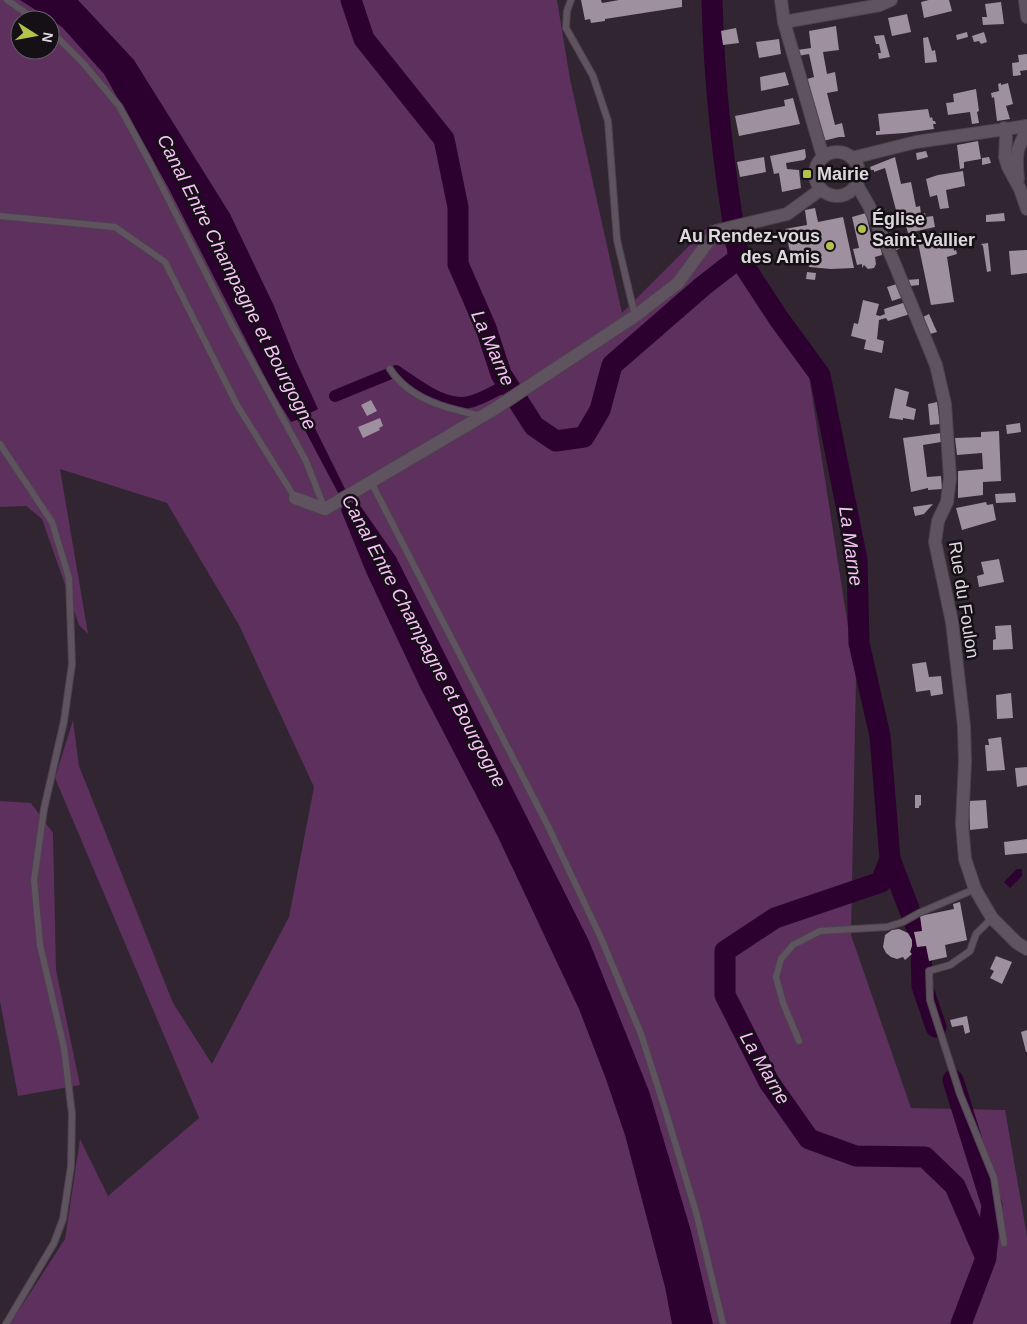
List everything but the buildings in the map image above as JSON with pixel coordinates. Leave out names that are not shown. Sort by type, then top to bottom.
[{"type":"street","points":[[781,0],[784,22],[823,157]]},
{"type":"street","points":[[784,22],[880,5],[892,0]]},
{"type":"street","points":[[1025,0],[1027,17]]},
{"type":"street","points":[[852,158],[916,142],[1027,126],[1026,134],[1018,150],[1016,166],[1020,189]]},
{"type":"street","points":[[1004,128],[1006,137],[1005,157],[1027,209]]},
{"type":"street","points":[[841,152],[852,158],[857,164],[859,171],[857,185],[846,195],[840,197],[826,194],[820,190],[816,184],[815,169],[823,157],[828,154],[841,152]]},
{"type":"street","name":"Rue du Foulon","points":[[857,185],[894,260],[936,365],[946,404],[950,478],[947,502],[938,521],[935,542],[952,622],[964,726],[965,762],[962,824],[966,859],[975,889],[992,918],[1017,943],[1027,949]]},
{"type":"street","points":[[296,498],[325,509],[360,490],[496,408],[636,316],[678,283],[716,231],[787,214],[820,190]]},
{"type":"lane","points":[[7,0],[22,10]]},
{"type":"lane","points":[[571,0],[567,11],[566,28],[593,76],[608,121],[617,240],[636,316]]},
{"type":"lane","points":[[60,40],[83,62],[119,106],[230,321],[306,461],[325,509]]},
{"type":"lane","points":[[0,216],[115,228],[165,262],[237,405],[296,498]]},
{"type":"lane","points":[[392,372],[400,382],[433,403],[444,408],[483,416]]},
{"type":"lane","points":[[0,444],[52,522],[68,578],[72,664],[64,721],[44,809],[34,880],[40,945],[65,1058],[72,1114],[71,1166],[63,1219],[54,1243],[6,1324]]},
{"type":"lane","points":[[371,482],[548,826],[601,938],[640,1034],[664,1106],[696,1212],[723,1324]]},
{"type":"lane","points":[[799,1041],[783,1003],[776,977],[781,959],[793,944],[820,932],[887,927],[975,889]]},
{"type":"lane","points":[[992,918],[976,934],[970,951],[950,965],[929,971],[930,1000],[960,1094],[994,1178],[1004,1243]]},
{"type":"shaded area","points":[[0,0],[557,0],[570,79],[622,313],[711,224],[808,370],[856,678],[851,935],[911,1108],[1005,1110],[1027,1236],[1027,1324],[10,1324],[65,1239],[80,1139],[108,1196],[199,1118],[55,778],[73,720],[79,766],[173,1003],[212,1064],[289,917],[314,787],[239,625],[167,503],[60,469],[88,634],[79,625],[42,519],[26,506],[0,507]]},
{"type":"shaded area","points":[[0,801],[31,803],[53,833],[56,970],[80,1085],[18,1096],[0,1001]]},
{"type":"water","name":"Canal Entre Champagne et Bourgogne","points":[[20,0],[78,0],[134,60],[230,214],[274,306],[318,409],[308,414],[352,503],[357,501],[396,557],[589,941],[649,1091],[691,1231],[713,1324],[672,1324],[665,1287],[625,1135],[579,1009],[498,837],[420,687],[366,572],[341,510],[344,504],[299,419],[291,422],[273,393],[168,187],[104,74],[60,26],[60,10],[36,10]]},
{"type":"water","points":[[1017,869],[1022,869],[1022,876],[1010,888],[1004,882]]},
{"type":"waterway","name":"La Marne","points":[[351,0],[364,39],[444,139],[458,207],[458,264],[486,328],[501,374],[534,426],[556,441],[584,437],[600,410],[612,365],[703,286],[739,258],[779,319],[820,375],[857,560],[859,643],[880,736],[890,859],[881,882],[775,918],[725,951],[725,995],[769,1082],[809,1139],[856,1156],[925,1157],[955,1186],[986,1258],[961,1324]]},
{"type":"waterway","name":"La Marne","points":[[712,0],[721,130],[739,258]]},
{"type":"waterway","points":[[335,396],[396,371],[432,395],[453,402],[473,401],[508,384]]},
{"type":"waterway","name":"La Marne","points":[[890,859],[918,932]]},
{"type":"waterway","name":"La Marne","points":[[921,947],[922,986],[936,1027]]},
{"type":"waterway","name":"La Marne","points":[[953,1080],[992,1205],[986,1255]]},
{"type":"place","name":"Mairie","points":[[807,174]]},
{"type":"place","name":"Église Saint-Vallier","points":[[862,229]]},
{"type":"place","name":"Au Rendez-vous des Amis","points":[[830,246]]}]
